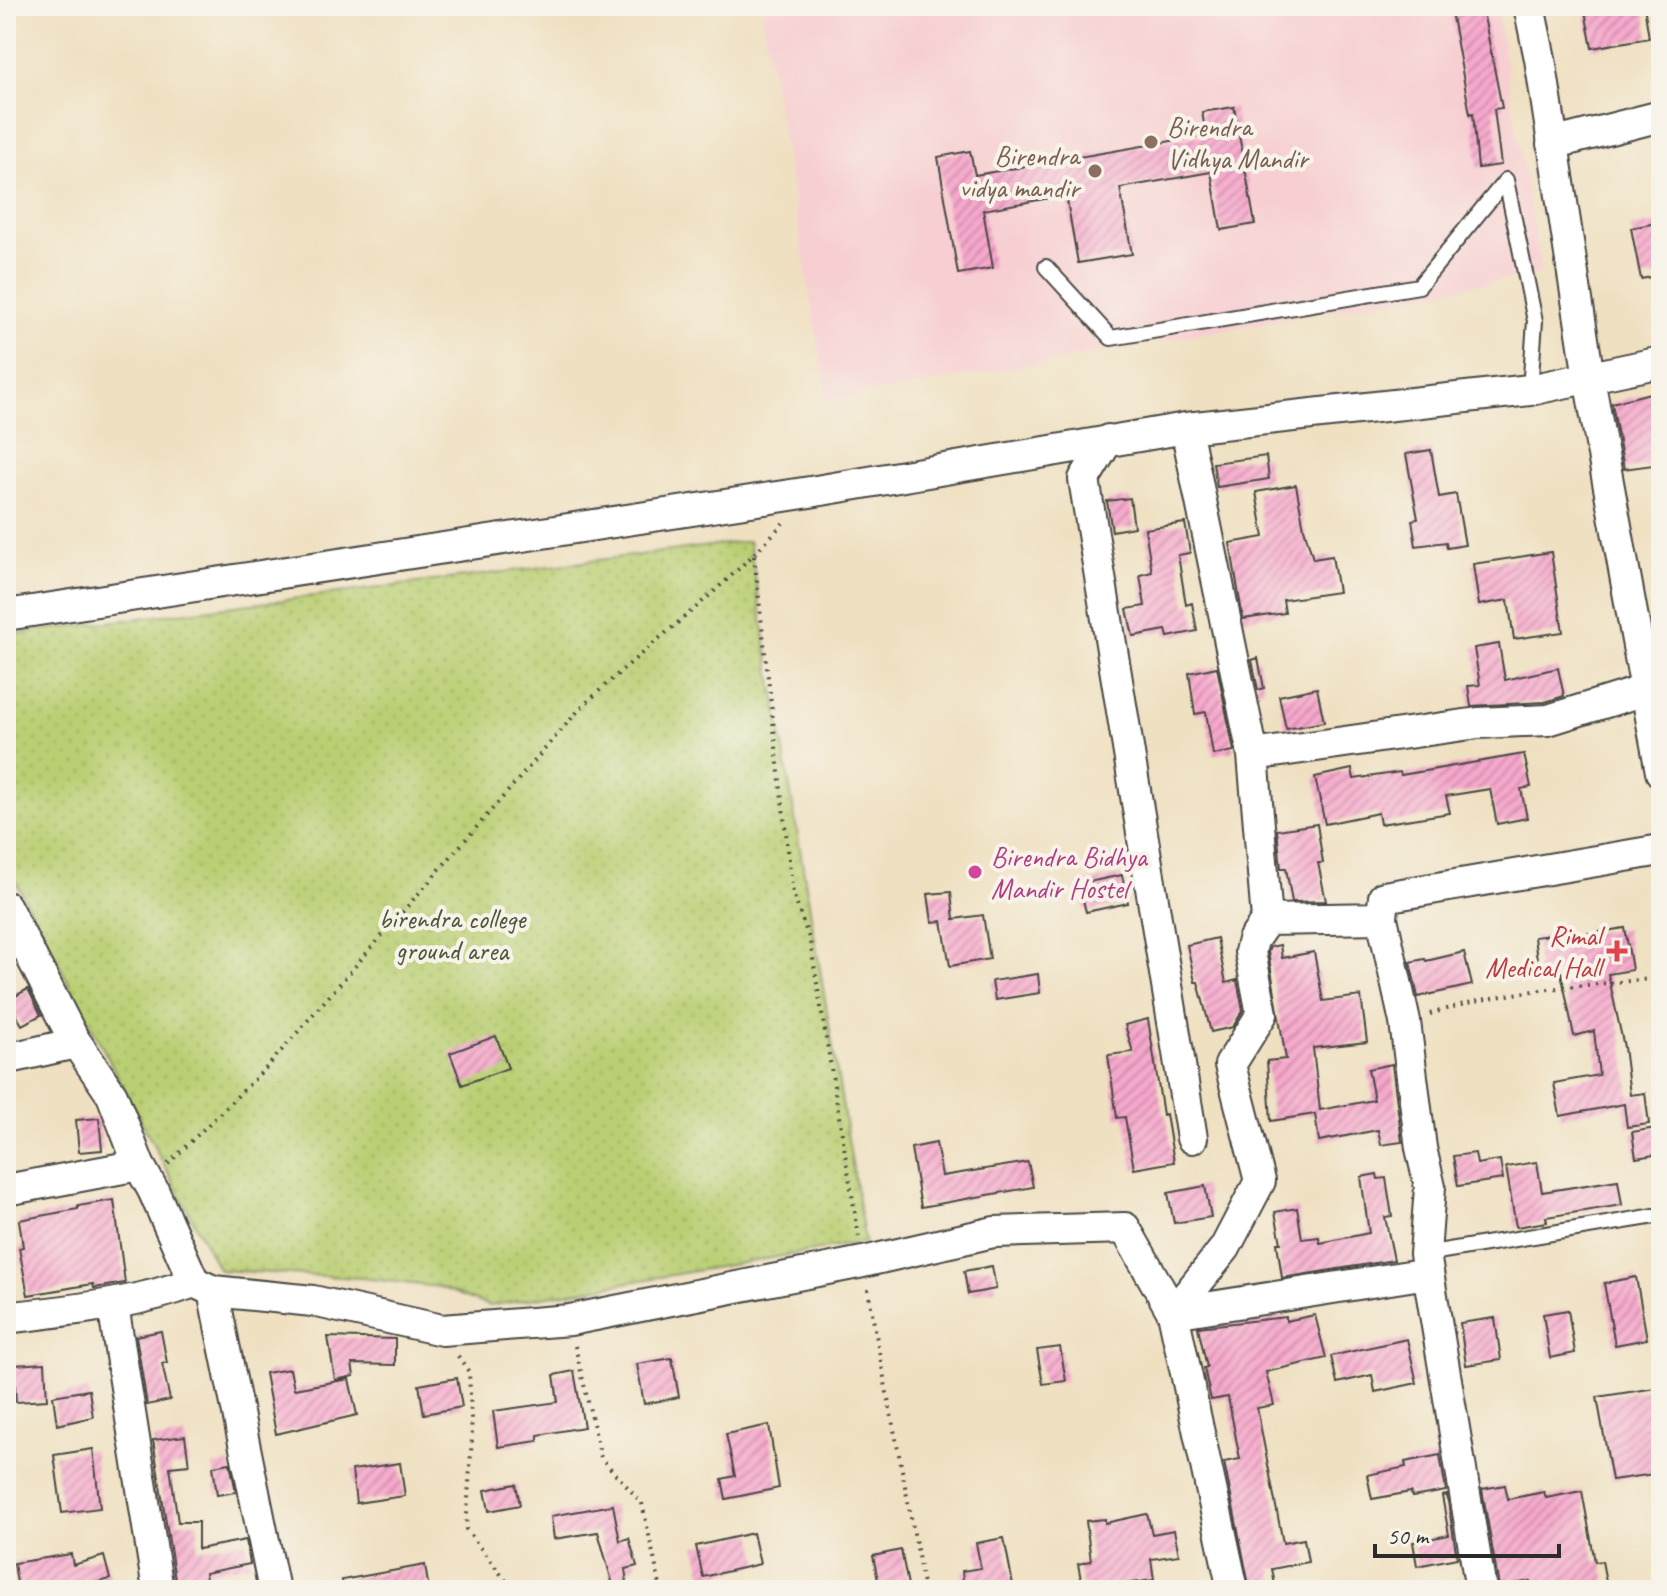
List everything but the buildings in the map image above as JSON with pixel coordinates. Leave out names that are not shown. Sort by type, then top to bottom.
[{"type":"street","points":[[1529,6],[1589,378],[1661,772]]},
{"type":"street","points":[[1552,144],[1661,116]]},
{"type":"street","points":[[6,615],[810,492],[1186,428],[1530,390],[1661,362]]},
{"type":"street","points":[[1173,1313],[1225,1248],[1260,1181],[1230,1065],[1262,1014],[1250,952],[1253,940],[1267,920],[1253,755],[1186,428]]},
{"type":"street","points":[[1108,440],[1084,479],[1192,1138]]},
{"type":"street","points":[[1253,755],[1478,723],[1548,720],[1645,690]]},
{"type":"street","points":[[1481,1590],[1426,1264],[1430,1187],[1421,1148],[1405,1022],[1382,918],[1384,897],[1661,850]]},
{"type":"street","points":[[6,907],[76,1043],[112,1095],[146,1178],[204,1286],[274,1590]]},
{"type":"street","points":[[1267,920],[1382,918]]},
{"type":"street","points":[[6,1059],[76,1043]]},
{"type":"street","points":[[6,1190],[146,1178]]},
{"type":"street","points":[[6,1318],[113,1305],[204,1286],[313,1301],[442,1330],[570,1320],[863,1262],[994,1232],[1125,1228],[1173,1313],[1233,1590]]},
{"type":"street","points":[[1173,1313],[1426,1264]]},
{"type":"street","points":[[113,1305],[158,1590]]},
{"type":"lane","points":[[1046,267],[1111,338],[1419,286],[1506,180],[1535,321],[1530,390]]},
{"type":"lane","points":[[1426,1264],[1661,1215]]},
{"type":"path","points":[[146,1178],[158,1173],[268,1066],[578,711],[617,673],[703,604],[754,556],[810,492]]},
{"type":"path","points":[[754,556],[793,894]]},
{"type":"path","points":[[1405,1022],[1464,1003],[1531,991],[1661,978]]},
{"type":"path","points":[[570,1320],[601,1458],[642,1503],[661,1590]]},
{"type":"path","points":[[442,1330],[469,1372],[472,1437],[466,1529],[513,1590]]},
{"type":"shaded area","name":"Birendra Vidhya Mandir","points":[[790,6],[1496,6],[1541,273],[828,401],[761,11]]},
{"type":"green space","name":"birendra college ground area","points":[[749,541],[865,1242],[489,1306],[439,1287],[361,1278],[219,1270],[6,863],[6,635]]},
{"type":"place","name":"Birendra Vidhya Mandir","points":[[1151,142]]},
{"type":"place","name":"Birendra vidya mandir","points":[[1095,171]]},
{"type":"place","name":"Birendra Bidhya Mandir Hostel","points":[[975,872]]},
{"type":"place","name":"Rimal Medical Hall","points":[[1617,951]]}]
